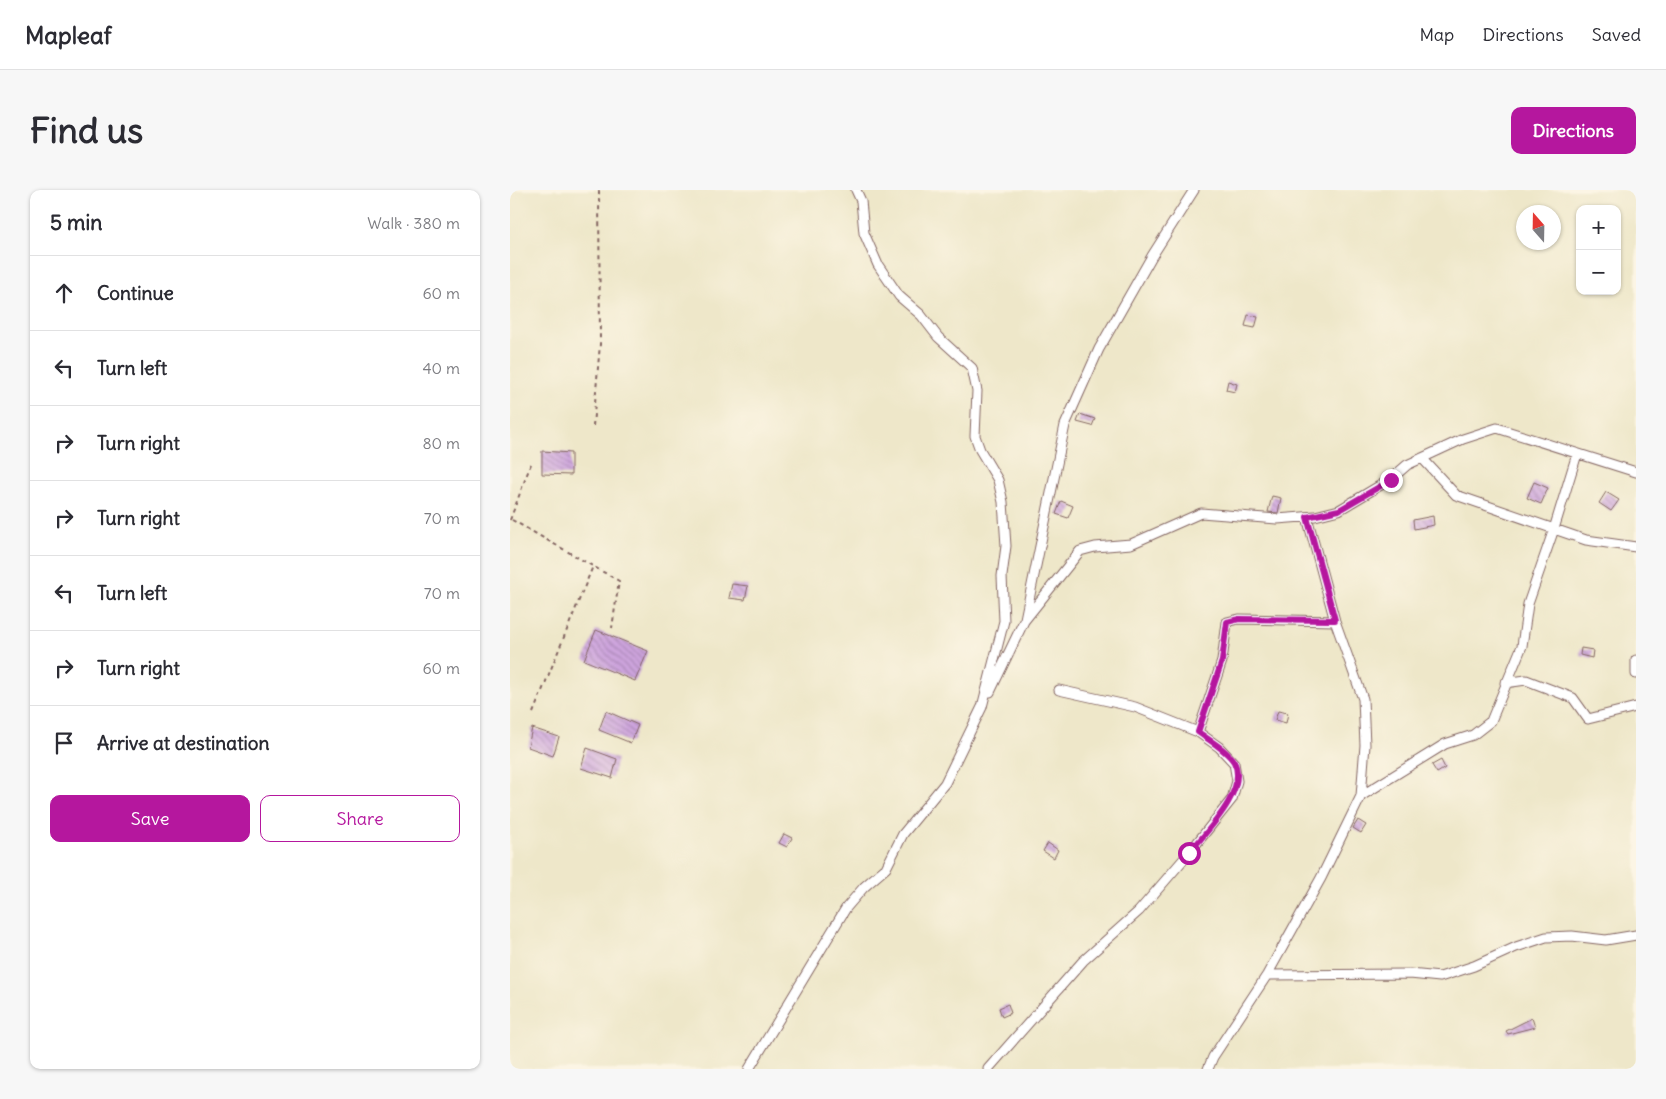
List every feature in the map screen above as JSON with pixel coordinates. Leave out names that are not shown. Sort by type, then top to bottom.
[{"type":"street","points":[[856,190],[861,201],[864,233],[878,266],[899,296],[921,315],[938,337],[972,368],[976,391],[975,436],[980,450],[998,480],[1003,502],[1006,538],[1002,576],[1004,621],[982,708]]},
{"type":"street","points":[[1024,621],[1064,425],[1099,349],[1152,256],[1194,190]]},
{"type":"street","points":[[749,1069],[846,908],[864,887],[886,868],[904,834],[945,783],[1024,621],[1080,551],[1096,547],[1131,544],[1201,513],[1254,518],[1307,517],[1339,510],[1360,500],[1391,480],[1407,465],[1463,439],[1497,428],[1636,472]]},
{"type":"street","points":[[1361,796],[1446,744],[1473,735],[1490,721],[1504,683],[1522,646],[1528,604],[1554,530],[1577,454]]},
{"type":"street","points":[[1422,458],[1456,494],[1586,540],[1636,547]]},
{"type":"street","points":[[1208,1069],[1212,1057],[1267,975],[1321,878],[1361,796],[1365,745],[1363,699],[1335,620],[1307,517]]},
{"type":"street","points":[[1198,732],[1222,661],[1227,622],[1239,619],[1335,620]]},
{"type":"street","points":[[1636,660],[1636,674]]},
{"type":"street","points":[[1504,683],[1526,680],[1573,698],[1588,719],[1636,707]]},
{"type":"street","points":[[988,1069],[1084,961],[1139,911],[1189,853],[1232,798],[1237,781],[1234,763],[1219,747],[1198,732],[1135,707],[1060,690]]},
{"type":"street","points":[[1267,975],[1410,974],[1440,977],[1474,966],[1516,947],[1546,937],[1572,936],[1606,940],[1636,935]]},
{"type":"path","points":[[593,426],[600,344],[599,190]]},
{"type":"path","points":[[532,461],[511,520],[619,581],[612,628]]},
{"type":"path","points":[[533,713],[594,566]]},
{"type":"building","points":[[1248,315],[1258,317],[1255,328],[1245,326]]},
{"type":"building","points":[[1228,381],[1237,384],[1235,392],[1226,390]]},
{"type":"building","points":[[1080,414],[1095,419],[1092,426],[1077,422]]},
{"type":"building","points":[[542,451],[571,453],[571,475],[542,474]]},
{"type":"building","points":[[1534,482],[1548,488],[1541,504],[1527,498]]},
{"type":"building","points":[[1606,492],[1619,500],[1611,511],[1599,503]]},
{"type":"building","points":[[1272,496],[1281,498],[1278,513],[1268,512]]},
{"type":"building","points":[[1061,501],[1073,506],[1068,518],[1056,514]]},
{"type":"building","points":[[1433,516],[1434,525],[1414,529],[1413,520]]},
{"type":"building","points":[[732,584],[748,586],[745,600],[729,598]]},
{"type":"building","points":[[596,630],[648,651],[635,681],[584,660]]},
{"type":"building","points":[[1581,648],[1593,650],[1592,658],[1580,655]]},
{"type":"building","points":[[606,711],[638,725],[631,743],[599,730]]},
{"type":"building","points":[[1278,711],[1288,713],[1286,723],[1275,720]]},
{"type":"building","points":[[532,728],[559,737],[553,756],[528,747]]},
{"type":"building","points":[[587,748],[617,759],[612,778],[581,768]]},
{"type":"building","points":[[1441,760],[1445,768],[1437,773],[1432,765]]},
{"type":"building","points":[[1358,820],[1366,825],[1361,833],[1353,828]]},
{"type":"building","points":[[784,834],[792,838],[787,847],[779,843]]},
{"type":"building","points":[[1048,843],[1058,850],[1054,858],[1043,851]]},
{"type":"building","points":[[1008,1004],[1011,1013],[1002,1017],[999,1008]]},
{"type":"building","points":[[1532,1018],[1535,1027],[1508,1034],[1506,1031]]},
{"type":"route","points":[[1189,853],[1232,798],[1237,781],[1234,763],[1219,747],[1198,732],[1211,699],[1222,661],[1227,622],[1239,619],[1335,620],[1307,517],[1339,510],[1360,500],[1391,480]]}]
